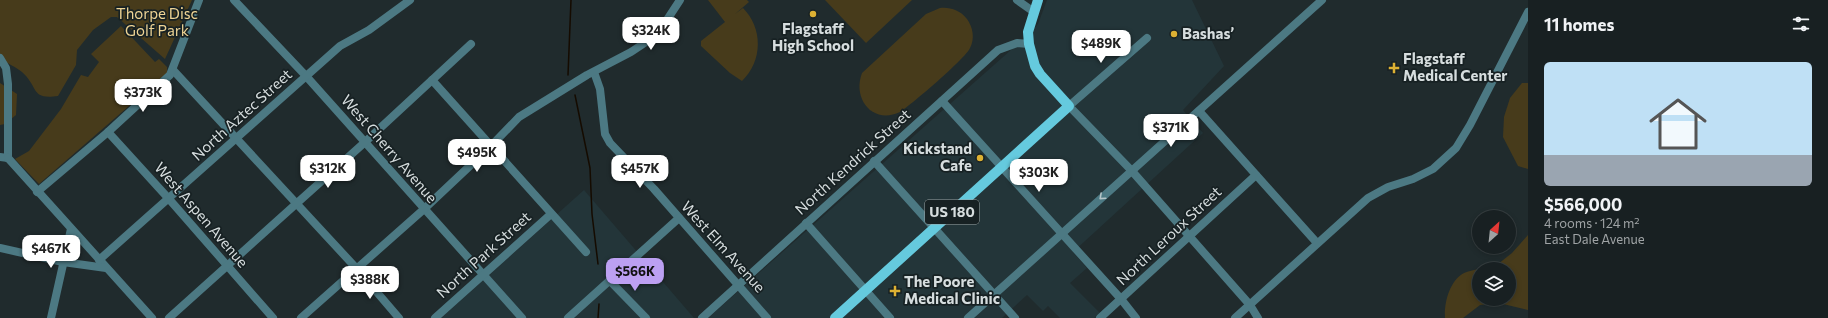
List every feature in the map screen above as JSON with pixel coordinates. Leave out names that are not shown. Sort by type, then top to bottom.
[{"type":"main road","points":[[1038,0],[1028,32],[1029,44],[1035,66],[1040,74],[1069,106]]},
{"type":"main road","name":"US 180","points":[[835,318],[1069,106]]},
{"type":"street","points":[[37,192],[108,132],[170,75],[199,0]]},
{"type":"street","name":"West Cherry Avenue","points":[[234,0],[306,76],[423,210],[522,318]]},
{"type":"street","name":"North Aztec Street","points":[[99,260],[340,46],[369,30],[410,0]]},
{"type":"street","points":[[301,318],[423,210],[491,146],[519,117],[594,72],[631,52],[652,38],[661,29],[680,0]]},
{"type":"street","points":[[1017,0],[1034,12]]},
{"type":"street","points":[[968,318],[1322,0]]},
{"type":"street","points":[[1234,318],[1368,198],[1388,187],[1413,179],[1433,169],[1456,148],[1470,125],[1528,12]]},
{"type":"street","points":[[1147,38],[1069,106],[1131,170],[1250,304],[1258,318]]},
{"type":"street","name":"North Kendrick Street","points":[[702,318],[998,50],[1017,43],[1029,44]]},
{"type":"street","points":[[169,318],[296,205],[471,44]]},
{"type":"street","points":[[0,58],[6,68],[8,84],[4,157],[99,260],[144,314],[152,318]]},
{"type":"street","points":[[172,70],[357,269],[399,318]]},
{"type":"street","name":"West Elm Avenue","points":[[594,72],[600,89],[604,134],[610,143],[739,284],[768,318]]},
{"type":"street","points":[[432,80],[586,252]]},
{"type":"street","points":[[942,101],[1062,233],[1136,318]]},
{"type":"street","points":[[1199,111],[1317,243]]},
{"type":"street","name":"West Aspen Avenue","points":[[108,132],[169,198],[273,318]]},
{"type":"street","points":[[874,161],[1015,318]]},
{"type":"street","name":"North Leroux Street","points":[[1100,318],[1256,175]]},
{"type":"street","name":"North Park Street","points":[[435,318],[482,274],[551,214]]},
{"type":"street","points":[[568,318],[679,218]]},
{"type":"street","points":[[806,223],[890,318]]},
{"type":"street","points":[[51,318],[71,229]]},
{"type":"street","points":[[0,248],[63,262],[106,268]]},
{"type":"street","points":[[610,281],[646,318]]},
{"type":"shaded area","points":[[1047,0],[1192,0],[1224,66],[1183,110],[1203,133],[1073,252],[1087,268],[1070,283],[1100,313],[1094,318],[1060,318],[1048,306],[1043,311],[1027,295],[1002,318],[708,318],[1029,34],[1038,24]]},
{"type":"shaded area","points":[[584,190],[694,318],[441,318]]},
{"type":"green space","name":"Thorpe Disc Golf Park","points":[[0,0],[192,0],[165,59],[117,17],[111,17],[93,30],[77,50],[76,65],[58,96],[49,97],[39,94],[22,72],[0,59]]},
{"type":"green space","points":[[708,0],[747,0],[749,2],[735,14],[743,8],[750,16],[757,35],[758,44],[754,64],[742,81],[730,73],[701,46],[701,41],[725,22]]},
{"type":"green space","points":[[825,0],[912,0],[866,43]]},
{"type":"green space","points":[[940,8],[955,10],[967,19],[973,33],[970,48],[959,62],[900,112],[890,115],[881,115],[873,112],[867,107],[860,92],[862,73],[926,14]]},
{"type":"green space","points":[[121,26],[155,62],[159,59],[167,67],[167,73],[39,184],[15,159],[29,151],[61,109],[81,75],[88,77],[99,62],[91,54]]},
{"type":"green space","points":[[0,83],[17,94],[16,115],[5,124],[0,125]]},
{"type":"green space","points":[[1522,83],[1528,83],[1528,169],[1518,166],[1503,137],[1504,117],[1510,98]]},
{"type":"green space","points":[[1528,235],[1528,310],[1511,306],[1516,306],[1516,262],[1501,262],[1511,254],[1516,254],[1516,248]]},
{"type":"green space","points":[[1472,270],[1472,306],[1479,306],[1463,318],[1445,318],[1445,306],[1451,287],[1459,277]]},
{"type":"waterway","points":[[568,75],[571,0]]},
{"type":"waterway","points":[[575,95],[590,168],[592,214],[598,264]]},
{"type":"waterway","points":[[598,318],[599,304]]},
{"type":"place","name":"Flagstaff High School","points":[[813,14]]},
{"type":"place","name":"Bashas’","points":[[1174,34]]},
{"type":"place","name":"Flagstaff Medical Center","points":[[1394,68]]},
{"type":"place","name":"Kickstand Cafe","points":[[980,158]]},
{"type":"place","name":"The Poore Medical Clinic","points":[[895,291]]}]
